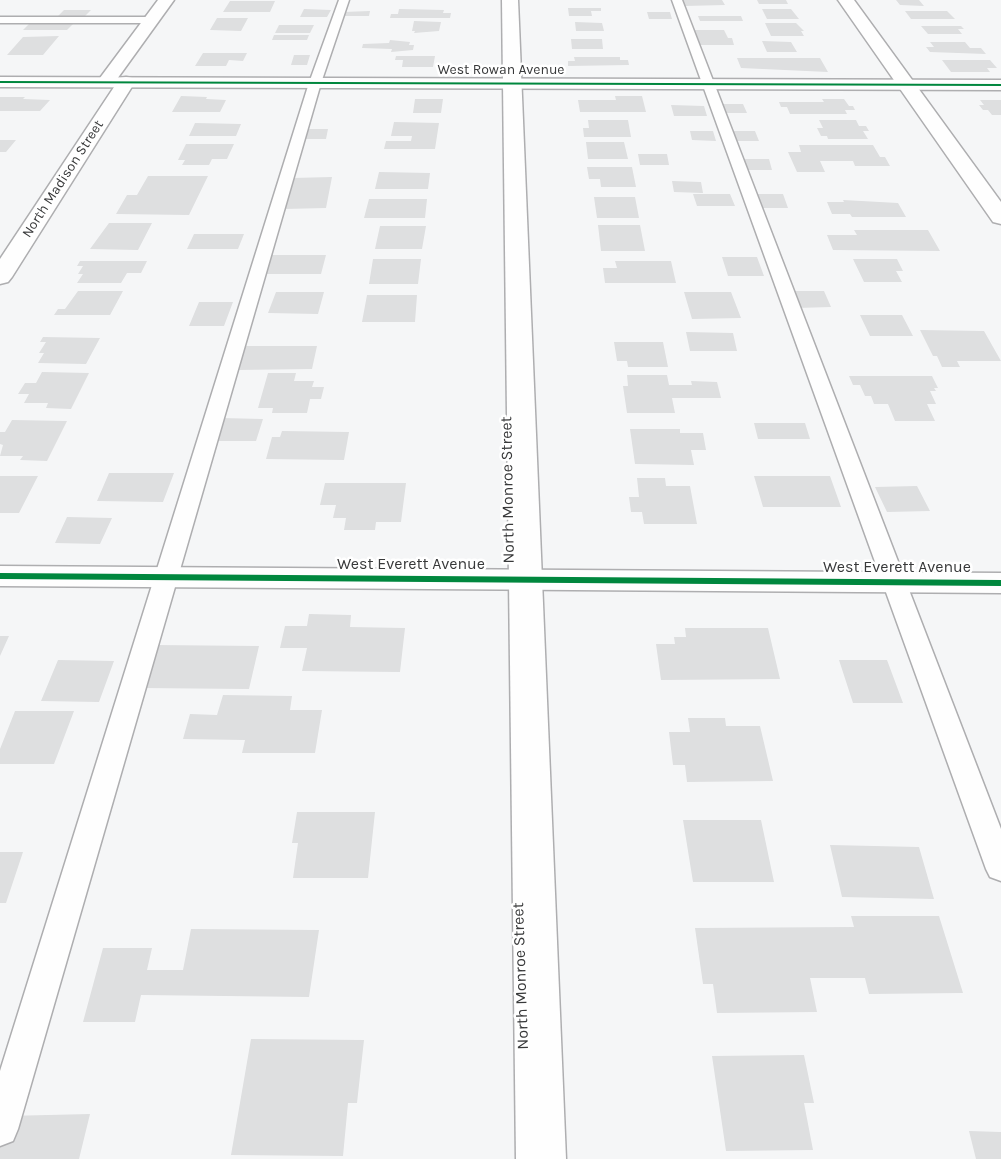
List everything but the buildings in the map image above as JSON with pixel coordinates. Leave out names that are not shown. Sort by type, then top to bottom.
[{"type":"street","name":"North Madison Street","points":[[0,277],[151,20],[166,0]]},
{"type":"street","name":"North Monroe Street","points":[[510,0],[542,1159]]},
{"type":"street","points":[[846,0],[1001,217]]},
{"type":"street","name":"West Rowan Avenue","points":[[0,82],[1001,85]]},
{"type":"street","name":"West Everett Avenue","points":[[0,576],[1001,583]]},
{"type":"lane","points":[[0,1129],[315,83],[344,0]]},
{"type":"lane","points":[[677,0],[1001,869]]},
{"type":"lane","points":[[0,20],[151,20]]},
{"type":"cycle path","points":[[0,82],[1001,85]]},
{"type":"cycle path","points":[[0,576],[1001,583]]}]
